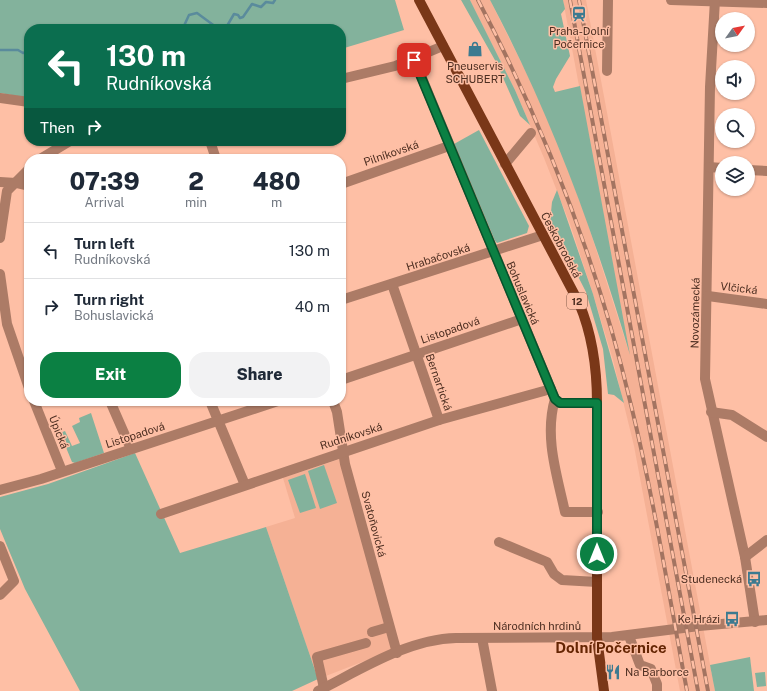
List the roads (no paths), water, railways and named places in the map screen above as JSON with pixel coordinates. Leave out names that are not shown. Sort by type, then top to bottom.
[{"type":"main road","name":"Českobrodská","points":[[418,0],[543,235],[586,320],[593,344],[597,370],[597,638],[604,691]]},
{"type":"street","points":[[607,71],[608,0]]},
{"type":"street","points":[[671,0],[715,0],[767,3]]},
{"type":"street","name":"Novozámecká","points":[[715,0],[710,87],[708,296],[705,380],[711,412],[745,557],[755,622]]},
{"type":"street","points":[[346,78],[414,60],[443,46]]},
{"type":"street","name":"Bohuslavická","points":[[414,60],[448,146],[555,399]]},
{"type":"street","points":[[0,98],[24,101]]},
{"type":"street","points":[[505,164],[532,134]]},
{"type":"street","points":[[47,154],[59,146]]},
{"type":"street","name":"Pilníkovská","points":[[346,182],[448,146]]},
{"type":"street","points":[[709,167],[715,167]]},
{"type":"street","points":[[755,170],[767,171]]},
{"type":"street","points":[[0,238],[7,191],[24,174]]},
{"type":"street","points":[[0,182],[24,185]]},
{"type":"street","name":"Hrabačovská","points":[[346,298],[543,235]]},
{"type":"street","points":[[0,274],[7,324],[24,373]]},
{"type":"street","name":"Bernartická","points":[[392,284],[439,420]]},
{"type":"street","name":"Vlčická","points":[[708,296],[767,304]]},
{"type":"street","name":"Listopadová","points":[[346,378],[522,319]]},
{"type":"street","name":"Rudníkovská","points":[[161,514],[439,420],[551,389]]},
{"type":"street","points":[[597,403],[560,403],[555,399],[552,412],[551,450],[566,512],[598,512]]},
{"type":"street","name":"Úpická","points":[[36,406],[62,471]]},
{"type":"street","points":[[112,406],[131,449]]},
{"type":"street","points":[[212,406],[245,485]]},
{"type":"street","name":"Listopadová","points":[[0,490],[41,479],[263,406]]},
{"type":"street","name":"Svatoňovická","points":[[335,406],[343,452],[397,653]]},
{"type":"street","points":[[711,412],[732,416],[767,437]]},
{"type":"street","points":[[745,557],[767,540]]},
{"type":"street","points":[[499,542],[547,562],[554,574],[562,580],[597,582]]},
{"type":"street","points":[[0,546],[14,581],[0,595]]},
{"type":"street","name":"Národních hrdinů","points":[[321,689],[397,653],[418,644],[433,640],[482,638],[597,638],[629,636],[699,626],[767,620]]},
{"type":"street","points":[[372,632],[389,627]]},
{"type":"street","points":[[629,636],[640,665],[651,669],[657,684],[657,691]]},
{"type":"street","points":[[482,638],[492,691]]},
{"type":"street","points":[[321,689],[317,657],[366,643]]},
{"type":"waterway","points":[[228,24],[234,14],[238,15],[240,18],[243,17],[252,4],[261,7],[266,2],[273,3],[275,0]]},
{"type":"waterway","points":[[185,24],[189,15],[197,13],[212,24]]},
{"type":"waterway","points":[[0,50],[18,50],[24,53]]},
{"type":"railway","points":[[478,0],[526,97],[547,147],[586,249],[603,300],[618,352],[639,440],[654,512],[687,691]]},
{"type":"railway","points":[[570,0],[698,691]]},
{"type":"railway","points":[[579,0],[708,691]]},
{"type":"place","name":"Praha-Dolní Počernice","points":[[579,14]]},
{"type":"place","name":"Pneuservis SCHUBERT","points":[[475,49]]},
{"type":"place","name":"Studenecká","points":[[754,579]]},
{"type":"place","name":"Ke Hrázi","points":[[732,619]]},
{"type":"place","name":"Na Barborce","points":[[613,672]]},
{"type":"district","name":"Dolní Počernice","points":[[611,648]]}]
